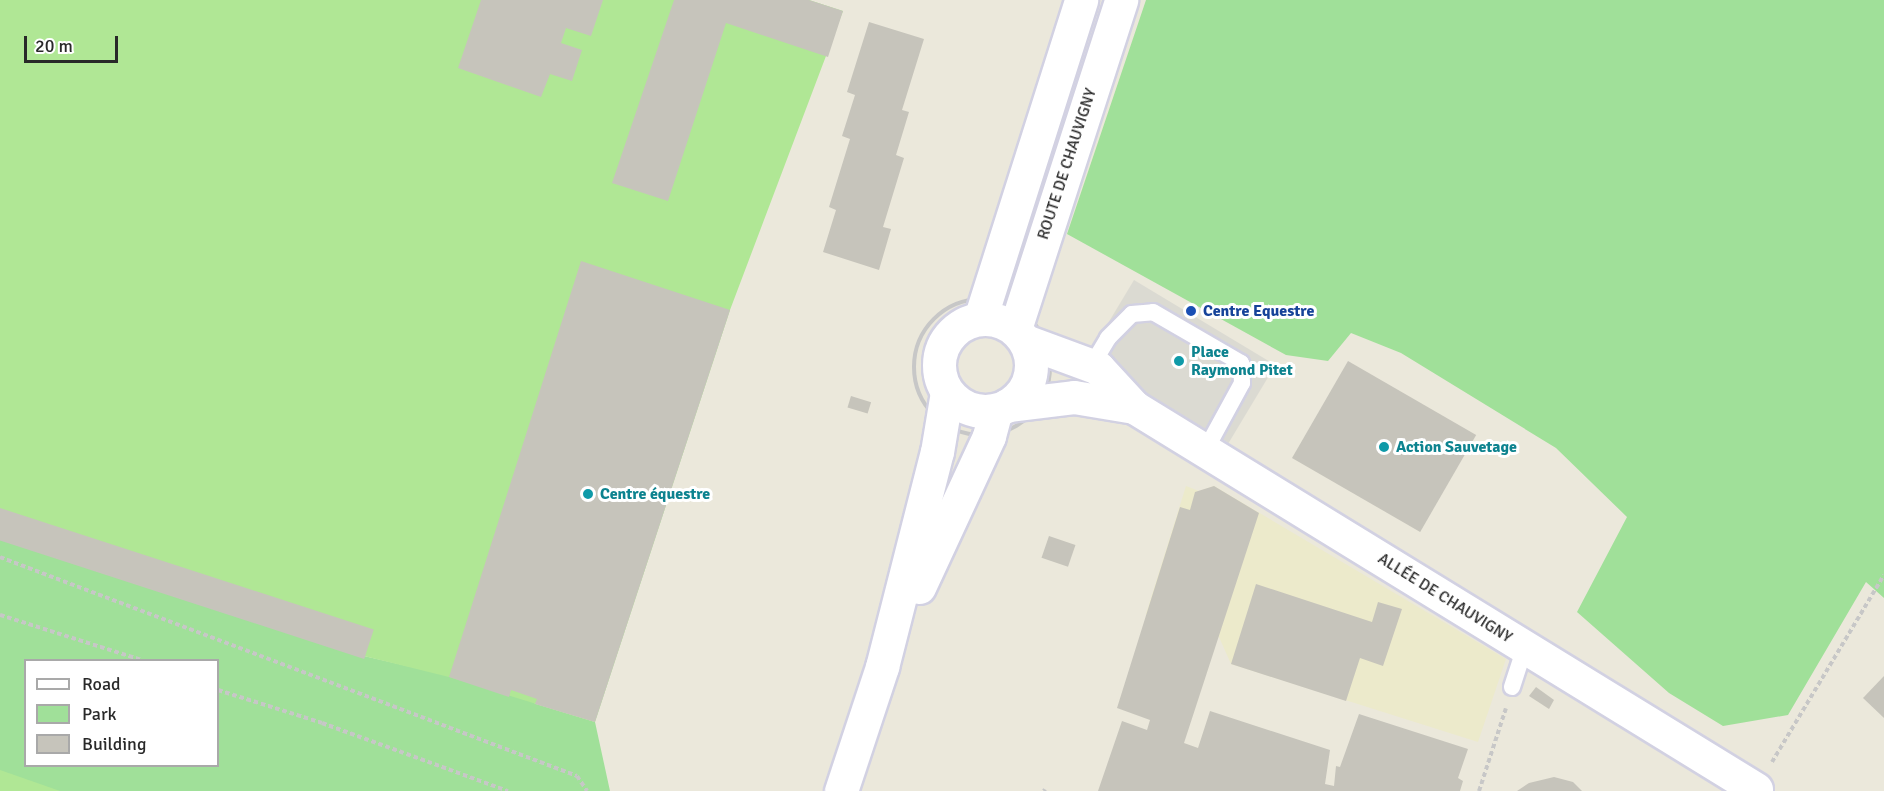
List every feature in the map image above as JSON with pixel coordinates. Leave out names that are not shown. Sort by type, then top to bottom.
[{"type":"main road","points":[[841,791],[882,668],[944,407],[939,369],[942,348],[962,325],[983,309],[1081,0]]},
{"type":"main road","name":"ROUTE DE CHAUVIGNY","points":[[1028,332],[1121,0]]},
{"type":"main road","points":[[882,668],[998,417],[1022,393],[1030,377],[1028,332],[998,320],[983,309]]},
{"type":"main road","name":"ALLÉE DE CHAUVIGNY","points":[[1028,332],[1092,365],[1134,408],[1758,790]]},
{"type":"main road","name":"ALLÉE DE CHAUVIGNY","points":[[998,417],[1042,402],[1096,398],[1134,408]]},
{"type":"main road","points":[[944,407],[969,409],[998,417]]},
{"type":"lane","points":[[1092,365],[1108,338],[1132,314],[1153,312],[1241,363],[1242,383],[1205,451]]},
{"type":"lane","points":[[1512,687],[1525,647]]},
{"type":"path","points":[[947,308],[983,309],[1028,332],[1049,385],[1042,402],[1019,426],[998,417],[956,431],[944,407],[918,392],[914,373],[921,338],[947,308]]},
{"type":"path","points":[[1028,332],[1033,321],[1028,332]]},
{"type":"path","points":[[0,557],[577,776],[587,791]]},
{"type":"path","points":[[1758,790],[1884,575]]},
{"type":"path","points":[[0,615],[139,659]]},
{"type":"path","points":[[1479,791],[1512,687]]},
{"type":"path","points":[[219,690],[322,723],[508,791]]},
{"type":"shaded area","name":"Place Raymond Pitet","points":[[1134,280],[1275,365],[1229,443],[1087,358]]},
{"type":"shaded area","points":[[1186,486],[1199,491],[1214,486],[1506,659],[1478,742],[1231,664],[1219,637],[1146,614]]},
{"type":"green space","points":[[0,0],[809,0],[843,11],[730,310],[595,722],[449,677],[364,656],[0,539]]},
{"type":"green space","points":[[1146,0],[1884,0],[1884,598],[1866,582],[1788,715],[1723,726],[1669,693],[1577,612],[1627,517],[1556,448],[1401,353],[1351,333],[1328,361],[1286,355],[1067,234]]},
{"type":"green space","points":[[0,539],[364,656],[511,690],[536,704],[595,722],[610,791],[0,791]]},
{"type":"green space","points":[[0,770],[60,791],[0,791]]},
{"type":"building","points":[[481,0],[603,0],[591,36],[566,28],[561,43],[582,50],[572,81],[550,74],[541,97],[458,68]]},
{"type":"building","points":[[674,0],[809,0],[843,11],[828,57],[726,23],[668,201],[612,183]]},
{"type":"building","points":[[869,22],[924,39],[902,110],[909,112],[896,155],[904,158],[883,227],[891,229],[879,270],[823,252],[836,210],[829,207],[850,139],[842,136],[855,95],[847,92]]},
{"type":"building","name":"Centre équestre","points":[[581,261],[730,310],[595,722],[535,704],[537,699],[511,690],[509,697],[449,677]]},
{"type":"building","name":"Action Sauvetage","points":[[1348,361],[1476,435],[1420,532],[1292,458]]},
{"type":"building","points":[[851,396],[871,402],[868,414],[847,407]]},
{"type":"building","points":[[1214,486],[1259,513],[1184,743],[1198,748],[1210,711],[1330,750],[1325,784],[1334,786],[1336,766],[1340,767],[1359,714],[1468,749],[1458,778],[1463,781],[1460,791],[1098,791],[1122,721],[1147,730],[1150,720],[1117,708],[1180,507],[1190,510],[1195,492]]},
{"type":"building","points":[[0,508],[374,629],[364,659],[0,541]]},
{"type":"building","points":[[1049,536],[1075,545],[1068,567],[1042,558]]},
{"type":"building","points":[[1256,584],[1372,622],[1378,602],[1402,609],[1383,666],[1360,658],[1346,701],[1231,664]]},
{"type":"building","points":[[1884,676],[1884,718],[1863,698]]},
{"type":"building","points":[[1536,687],[1554,700],[1549,709],[1529,696]]},
{"type":"building","points":[[1554,777],[1573,782],[1582,791],[1517,791],[1529,783]]},
{"type":"place","name":"Centre Equestre","points":[[1191,311]]},
{"type":"place","name":"Place Raymond Pitet","points":[[1179,361]]},
{"type":"place","name":"Action Sauvetage","points":[[1384,447]]},
{"type":"place","name":"Centre équestre","points":[[588,494]]}]
